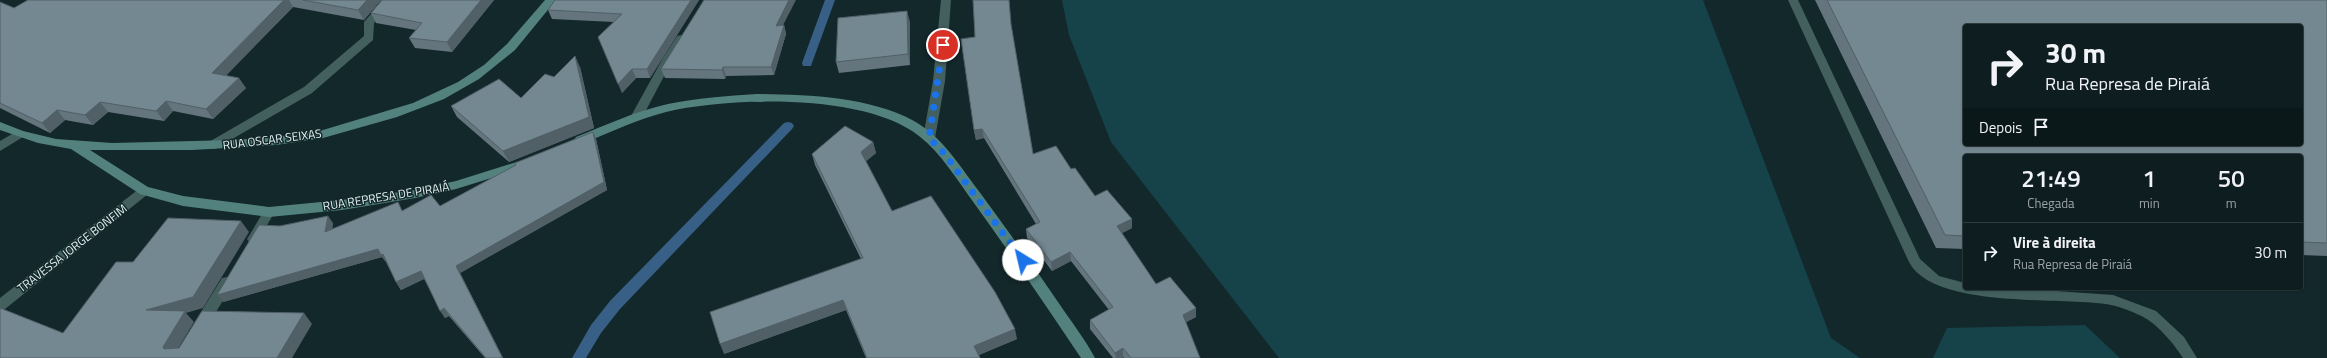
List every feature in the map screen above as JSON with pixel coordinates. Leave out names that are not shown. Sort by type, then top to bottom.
[{"type":"street","points":[[211,146],[308,90],[369,37],[369,22],[389,0]]},
{"type":"street","name":"RUA OSCAR SEIXAS","points":[[0,126],[19,134],[76,147],[211,146],[317,135],[393,114],[431,101],[463,85],[496,61],[522,38],[551,0]]},
{"type":"street","points":[[929,138],[939,81],[946,0]]},
{"type":"street","points":[[1793,0],[1915,262],[1935,280],[1963,288]]},
{"type":"street","points":[[637,116],[668,58],[685,32]]},
{"type":"street","points":[[571,144],[637,116],[697,102],[740,99],[822,101],[847,105],[890,116],[909,124],[929,138],[943,152],[1023,260],[1088,358]]},
{"type":"street","points":[[0,147],[19,134]]},
{"type":"street","name":"RUA REPRESA DE PIRAIÁ","points":[[76,147],[144,191],[183,201],[269,212],[342,205],[415,194],[456,185],[536,158]]},
{"type":"street","name":"TRAVESSA JORGE BONFIM","points":[[0,305],[144,191]]},
{"type":"street","points":[[245,252],[269,212]]},
{"type":"street","points":[[193,338],[233,272]]},
{"type":"street","points":[[1972,290],[2113,300],[2151,315],[2178,341],[2190,358]]},
{"type":"shaded area","points":[[1062,0],[1703,0],[1831,338],[1860,358],[1279,358],[1111,142],[1069,35]]},
{"type":"shaded area","points":[[2085,325],[2120,358],[1933,358],[1947,328]]},
{"type":"building","points":[[28,0],[284,0],[212,73],[239,78],[206,109],[166,101],[156,111],[100,102],[85,115],[57,110],[42,123],[0,103],[0,2],[14,8]]},
{"type":"building","points":[[303,0],[367,0],[358,10]]},
{"type":"building","points":[[382,0],[481,0],[447,42],[409,38],[422,23],[371,13]]},
{"type":"building","points":[[555,0],[691,0],[647,69],[632,69],[618,84],[598,37],[622,14],[548,10]]},
{"type":"building","points":[[704,0],[789,0],[776,26],[784,25],[771,67],[723,67],[722,70],[661,69]]},
{"type":"building","points":[[973,0],[1009,0],[1011,24],[1033,154],[1056,146],[1071,169],[1075,168],[1095,196],[1107,190],[1132,219],[1117,226],[1156,284],[1170,277],[1196,308],[1183,315],[1200,358],[1131,358],[1123,348],[1115,353],[1090,320],[1113,307],[1070,252],[1051,262],[1026,229],[1040,222],[982,129],[974,130],[961,39],[975,37]]},
{"type":"building","points":[[1827,0],[2327,0],[2327,243],[2303,242],[2303,154],[1963,154],[1963,236],[1945,235]]},
{"type":"building","points":[[907,11],[908,54],[836,62],[838,18]]},
{"type":"building","points":[[575,56],[589,117],[503,151],[451,106],[499,79],[521,98],[545,74],[554,77]]},
{"type":"building","points":[[845,126],[873,142],[861,152],[892,211],[931,196],[995,292],[1015,329],[974,346],[980,358],[867,358],[843,300],[720,344],[710,312],[863,258],[812,154]]},
{"type":"building","points":[[593,132],[604,182],[456,266],[502,357],[500,358],[486,358],[444,308],[440,311],[421,271],[396,282],[383,254],[381,255],[378,249],[217,295],[259,225],[280,226],[328,216],[325,232],[398,202],[402,211],[431,195],[440,206],[516,165],[515,163]]},
{"type":"building","points":[[168,218],[241,221],[193,297],[146,310],[185,311],[163,347],[164,349],[179,348],[202,311],[304,313],[277,358],[0,358],[0,308],[63,333],[116,262],[133,262]]},
{"type":"waterway","points":[[807,63],[830,0]]},
{"type":"waterway","points":[[579,358],[596,329],[615,305],[788,126]]},
{"type":"route","points":[[943,45],[939,81],[929,138],[943,152],[1023,260]]}]
